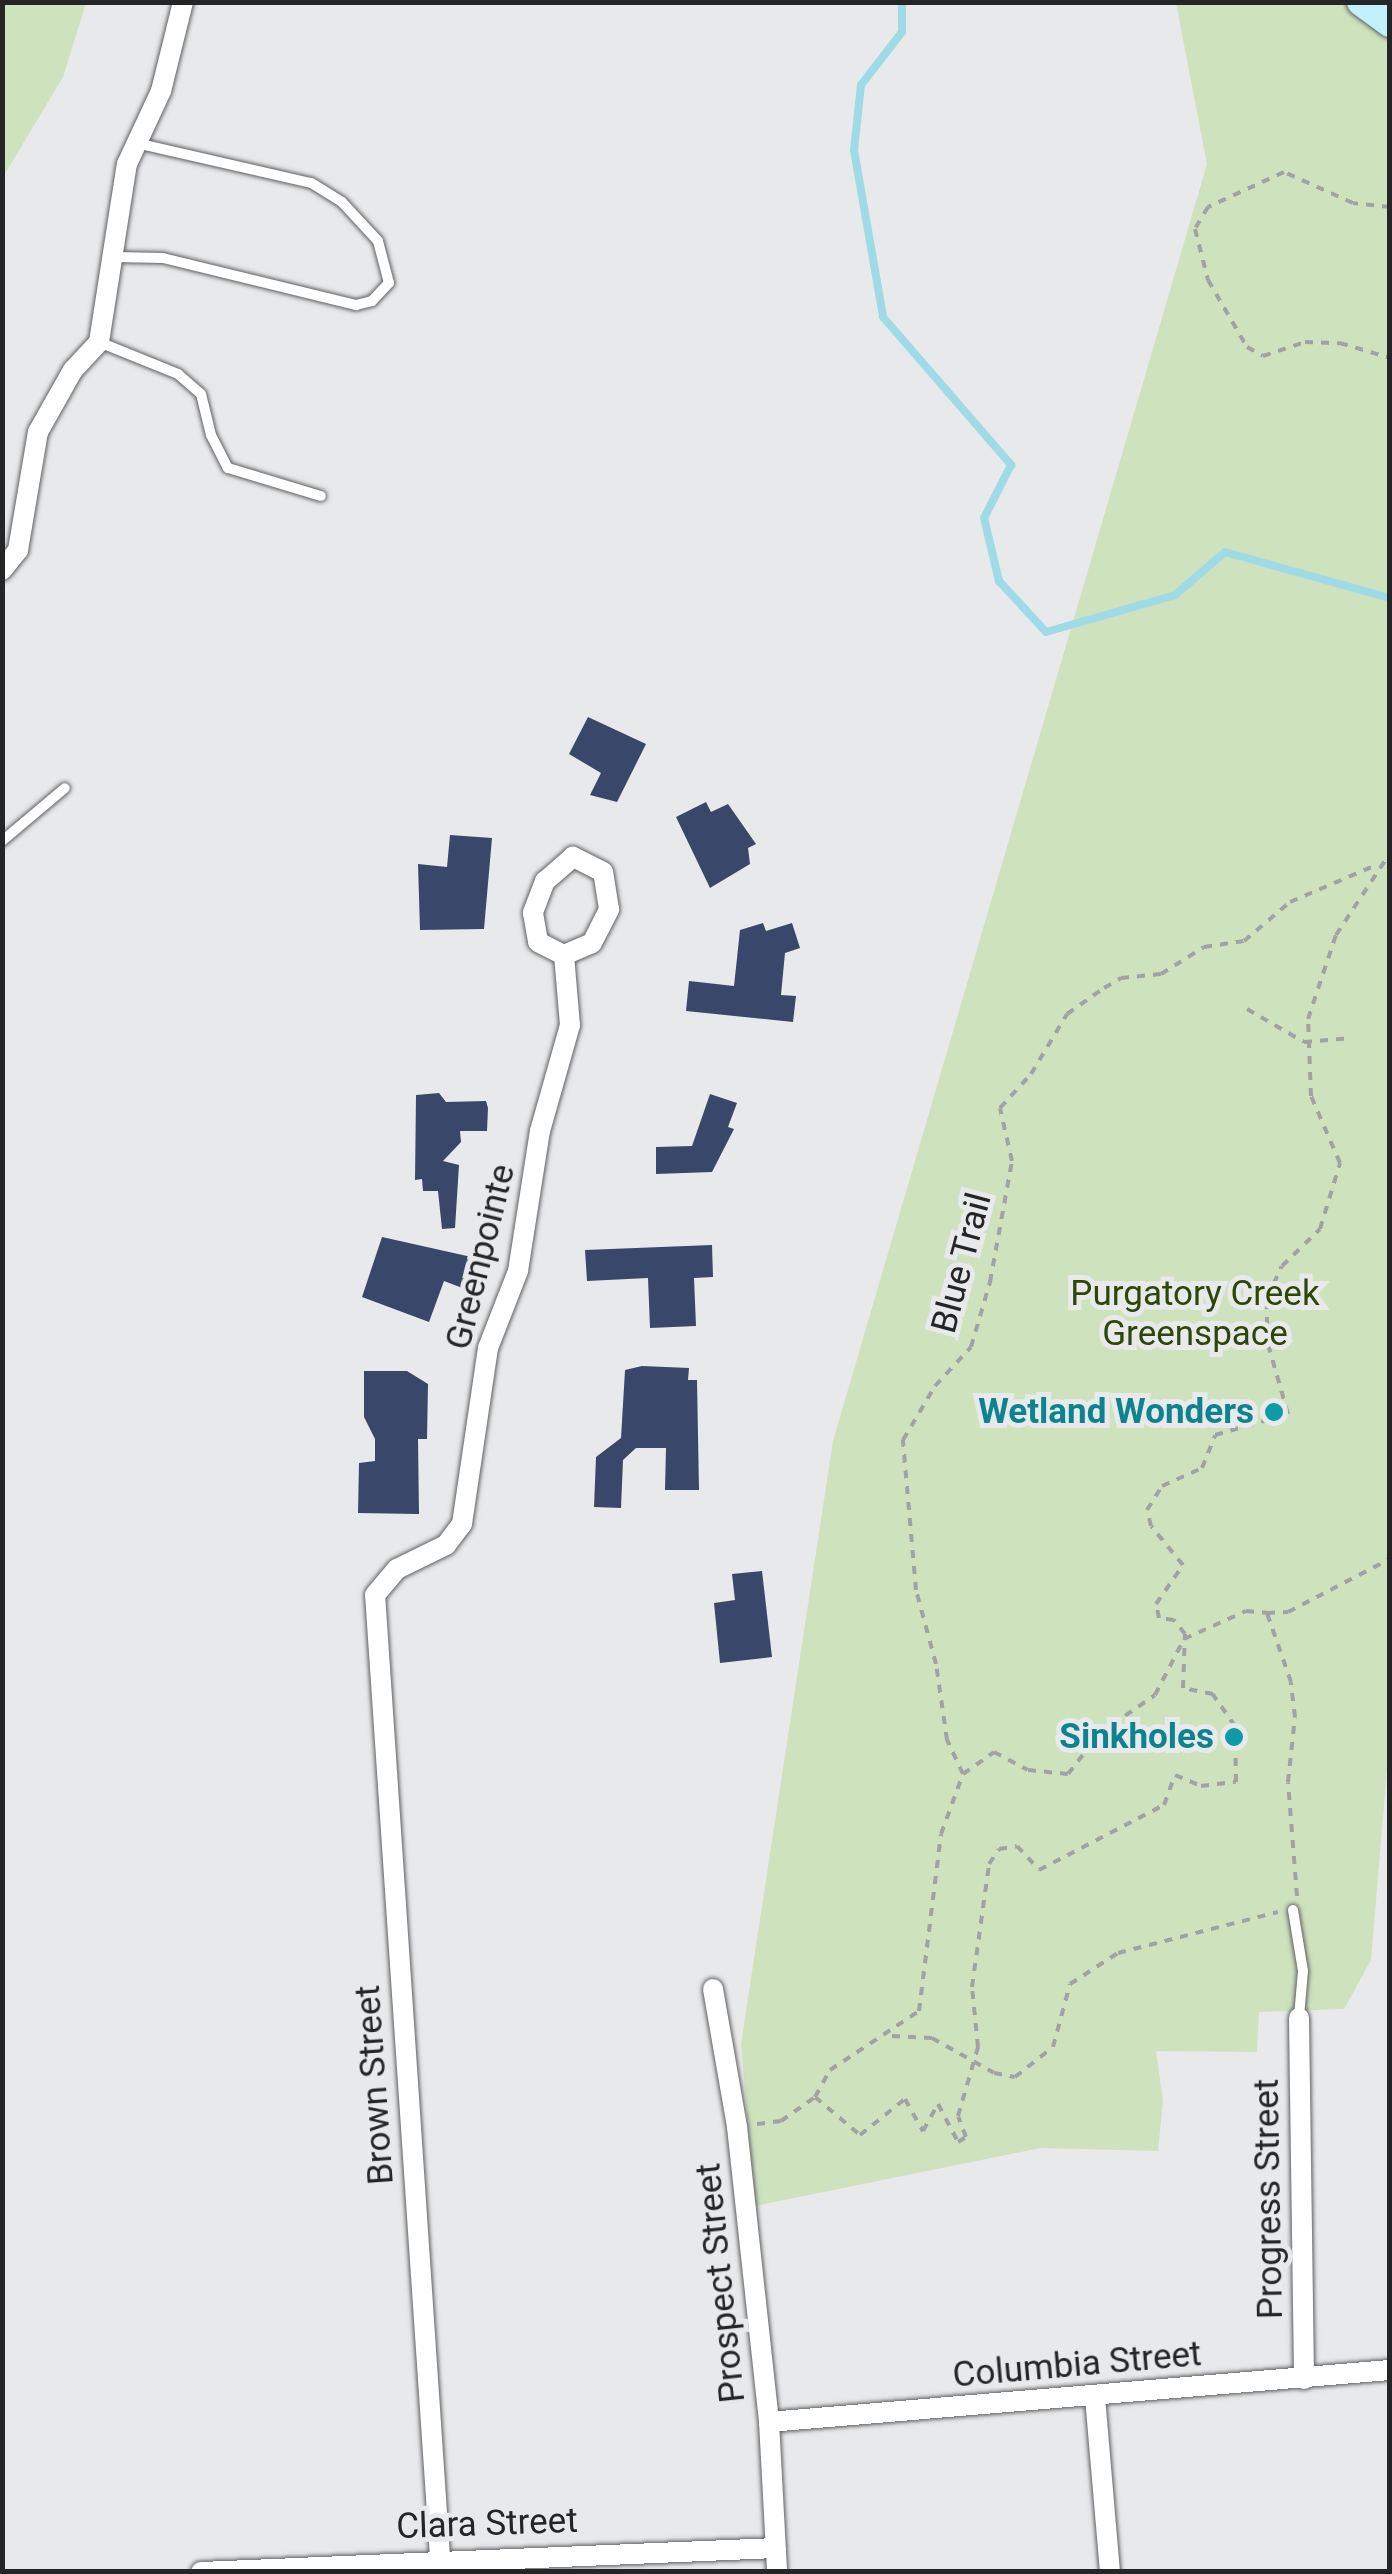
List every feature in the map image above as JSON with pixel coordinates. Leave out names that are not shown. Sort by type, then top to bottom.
[{"type":"main road","points":[[1361,2],[1390,23]]},
{"type":"street","points":[[2,570],[18,550],[38,432],[73,370],[99,342],[116,257],[127,164],[161,91],[183,2]]},
{"type":"street","points":[[572,857],[603,872],[609,909],[592,943],[564,955],[538,942],[533,914],[545,881],[572,857]]},
{"type":"street","name":"Greenpointe","points":[[374,1595],[397,1569],[446,1544],[462,1524],[491,1334],[518,1271],[540,1132],[570,1025],[564,955]]},
{"type":"street","name":"Brown Street","points":[[374,1595],[440,2564]]},
{"type":"street","name":"Prospect Street","points":[[714,1988],[737,2127],[769,2422],[777,2572]]},
{"type":"street","name":"Progress Street","points":[[1299,2018],[1304,2379]]},
{"type":"street","name":"Columbia Street","points":[[769,2422],[1390,2370]]},
{"type":"street","points":[[1095,2397],[1110,2572]]},
{"type":"street","name":"Clara Street","points":[[201,2572],[775,2548]]},
{"type":"lane","points":[[116,257],[163,258],[356,305],[372,301],[389,282],[378,242],[342,202],[310,183],[137,142]]},
{"type":"lane","points":[[99,342],[178,374],[202,394],[210,435],[228,468],[321,496]]},
{"type":"lane","points":[[2,841],[65,788]]},
{"type":"lane","points":[[1292,1910],[1303,1971],[1299,2018]]},
{"type":"path","points":[[1390,207],[1354,203],[1284,172],[1208,207],[1195,229],[1208,280],[1247,348],[1263,356],[1305,342],[1340,343],[1390,358]]},
{"type":"path","name":"Blue Trail","points":[[1304,1042],[1336,935],[1378,865],[1390,853]]},
{"type":"path","name":"Blue Trail","points":[[963,1774],[947,1740],[936,1664],[916,1590],[903,1440],[935,1386],[970,1347],[990,1282],[1012,1161],[1000,1108],[1032,1074],[1067,1014],[1104,988],[1121,978],[1161,974],[1204,946],[1244,942],[1290,902],[1378,865]]},
{"type":"path","points":[[1247,1009],[1304,1042],[1352,1038]]},
{"type":"path","points":[[815,2097],[860,2135],[905,2099],[922,2131],[938,2104],[958,2142],[966,2138],[958,2116],[975,2064],[972,1987],[989,1864],[998,1849],[1017,1846],[1039,1870],[1164,1804],[1175,1775],[1201,1786],[1236,1782],[1235,1726],[1213,1694],[1183,1688],[1184,1639],[1174,1620],[1159,1618],[1156,1604],[1183,1565],[1151,1526],[1148,1510],[1162,1486],[1202,1468],[1215,1434],[1288,1414],[1267,1341],[1267,1298],[1282,1266],[1320,1229],[1340,1163],[1311,1096],[1304,1042]]},
{"type":"path","points":[[737,2127],[781,2121],[815,2097],[830,2070],[889,2036],[918,2011],[941,1834],[963,1774],[994,1752],[1028,1770],[1068,1774],[1100,1734],[1154,1695],[1184,1639],[1246,1610],[1288,1612],[1390,1559]]},
{"type":"path","points":[[889,2036],[932,2038],[975,2064],[1014,2077],[1039,2063],[1052,2048],[1070,1984],[1118,1952],[1292,1910],[1298,1893],[1288,1782],[1295,1717],[1292,1682],[1267,1613]]},
{"type":"green space","points":[[3,2],[86,3],[63,77],[3,177]]},
{"type":"green space","name":"Purgatory Creek Greenspace","points":[[1176,3],[1389,3],[1390,1733],[1371,1960],[1344,2009],[1259,2012],[1257,2052],[1156,2051],[1163,2101],[1158,2151],[1040,2148],[755,2206],[741,2044],[833,1441],[1207,164]]},
{"type":"building","points":[[588,717],[646,744],[617,802],[590,795],[601,773],[569,754]]},
{"type":"building","points":[[706,802],[711,812],[728,804],[756,844],[748,848],[750,864],[710,888],[676,817]]},
{"type":"building","points":[[450,835],[492,838],[484,929],[420,930],[418,864],[447,867]]},
{"type":"building","points":[[763,923],[766,931],[792,923],[800,948],[785,953],[781,995],[796,996],[793,1022],[686,1011],[689,981],[734,986],[740,930]]},
{"type":"building","points":[[439,1093],[446,1102],[486,1101],[488,1108],[487,1131],[460,1131],[461,1142],[443,1161],[459,1165],[455,1228],[442,1229],[438,1191],[423,1191],[422,1179],[415,1180],[416,1095]]},
{"type":"building","points":[[710,1094],[737,1103],[728,1127],[734,1129],[712,1172],[656,1174],[656,1147],[692,1146]]},
{"type":"building","points":[[382,1237],[476,1258],[465,1289],[444,1281],[429,1322],[362,1297]]},
{"type":"building","points":[[712,1245],[713,1277],[694,1278],[696,1326],[650,1328],[648,1278],[587,1281],[585,1250]]},
{"type":"building","points":[[642,1366],[689,1368],[688,1380],[697,1380],[699,1490],[665,1490],[666,1448],[636,1448],[623,1460],[621,1508],[594,1507],[596,1457],[621,1438],[625,1370]]},
{"type":"building","points":[[364,1371],[407,1371],[428,1384],[427,1439],[418,1439],[419,1514],[358,1513],[359,1463],[375,1461],[375,1439],[364,1417]]},
{"type":"building","points":[[762,1571],[772,1657],[720,1663],[714,1603],[735,1600],[732,1574]]},
{"type":"waterway","points":[[902,2],[902,32],[861,85],[854,150],[883,317],[1011,465],[984,518],[999,581],[1046,632],[1175,595],[1225,552],[1390,598]]},
{"type":"place","name":"Wetland Wonders","points":[[1274,1412]]},
{"type":"place","name":"Sinkholes","points":[[1234,1737]]}]
